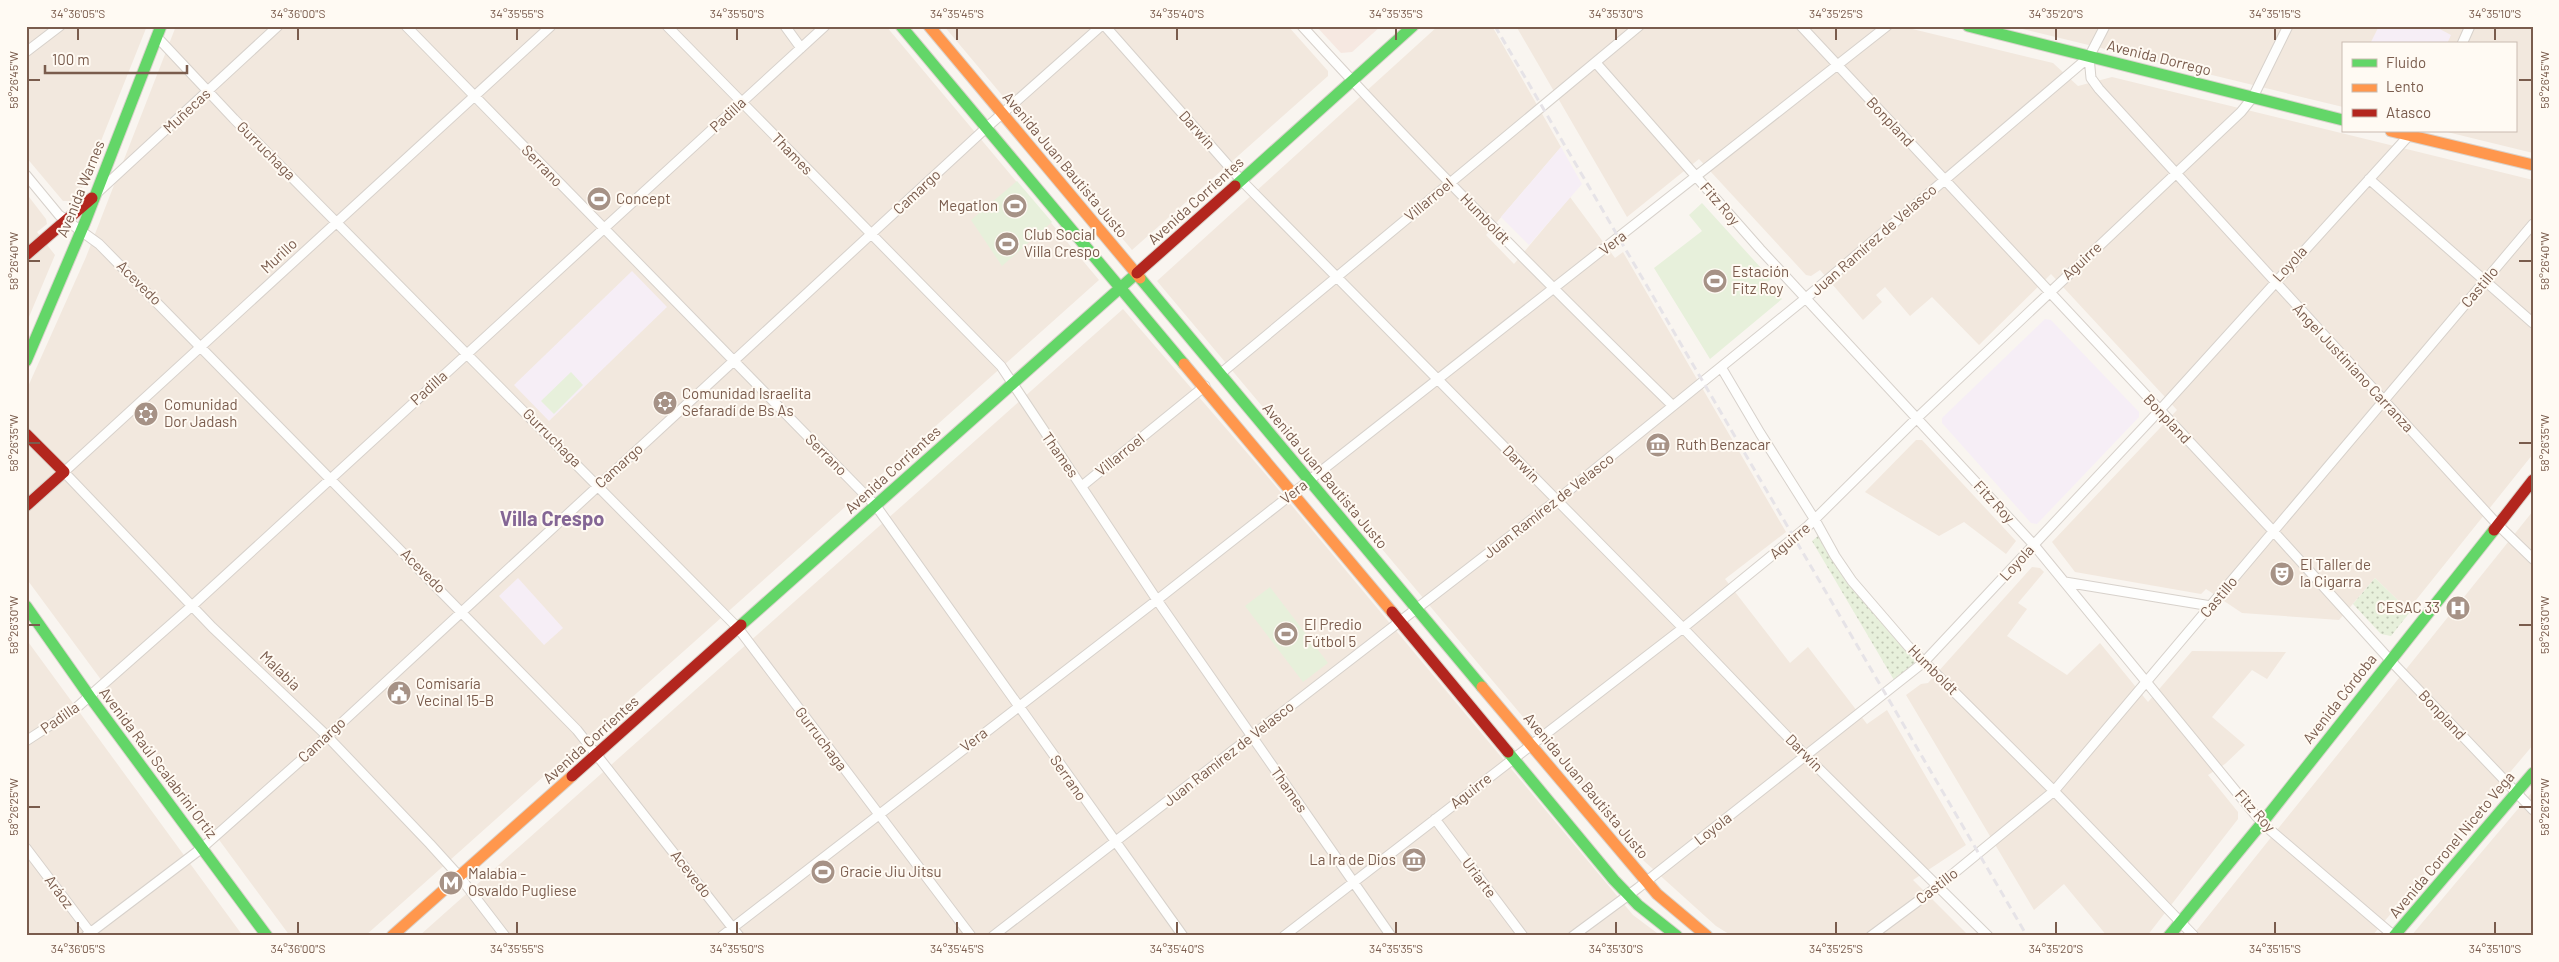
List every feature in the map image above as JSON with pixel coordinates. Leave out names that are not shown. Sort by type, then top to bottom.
[{"type":"main road","points":[[901,26],[1119,288],[1294,492],[1628,895],[1677,936]]},
{"type":"main road","name":"Avenida Juan Bautista Justo","points":[[929,26],[1646,881],[1669,905],[1707,936]]},
{"type":"main road","name":"Avenida Corrientes","points":[[392,936],[1413,26]]},
{"type":"main road","name":"Avenida Dorrego","points":[[1968,26],[2342,120]]},
{"type":"main road","name":"Avenida Warnes","points":[[26,361],[81,230],[159,32]]},
{"type":"main road","points":[[2412,133],[2533,165]]},
{"type":"main road","points":[[26,254],[67,221],[95,195]]},
{"type":"main road","name":"Malabia","points":[[26,434],[64,472]]},
{"type":"main road","name":"Murillo","points":[[26,506],[64,472]]},
{"type":"main road","name":"Avenida Córdoba","points":[[2169,936],[2262,823],[2533,480]]},
{"type":"main road","name":"Avenida Raúl Scalabrini Ortiz","points":[[26,606],[90,697],[267,936]]},
{"type":"main road","name":"Avenida Coronel Niceto Vega","points":[[2394,936],[2533,773]]},
{"type":"street","points":[[26,52],[60,26]]},
{"type":"street","name":"Muñecas","points":[[95,195],[209,92],[278,26]]},
{"type":"street","name":"Serrano","points":[[406,26],[876,506],[1183,936]]},
{"type":"street","name":"Murillo","points":[[64,472],[551,26]]},
{"type":"street","name":"Thames","points":[[667,26],[1001,366],[1157,600],[1391,936]]},
{"type":"street","points":[[785,26],[801,48]]},
{"type":"street","name":"Padilla","points":[[26,741],[90,697],[193,605],[825,26]]},
{"type":"street","name":"Camargo","points":[[89,935],[202,848],[416,655],[462,610],[986,128],[1101,26]]},
{"type":"street","name":"Darwin","points":[[1105,26],[1241,180],[1683,628],[1806,756],[1988,936]]},
{"type":"street","name":"Humboldt","points":[[1302,26],[1352,81],[1554,290],[1674,406]]},
{"type":"street","name":"Villarroel","points":[[1220,374],[1639,26]]},
{"type":"street","name":"Bonpland","points":[[1801,26],[2048,293],[2274,532],[2390,660],[2533,810]]},
{"type":"street","name":"Vera","points":[[722,936],[1554,290],[1887,26]]},
{"type":"street","points":[[2089,57],[2105,26]]},
{"type":"street","name":"Aguirre","points":[[1284,936],[1683,628],[1815,520],[1917,418],[2241,112],[2253,97],[2288,26]]},
{"type":"street","points":[[2463,42],[2470,26]]},
{"type":"street","name":"Gurruchaga","points":[[159,32],[209,92],[738,628],[971,936]]},
{"type":"street","name":"Ángel Justiniano Carranza","points":[[2089,57],[2092,78],[2099,89],[2274,283],[2497,524],[2533,559]]},
{"type":"street","name":"Juan Ramírez de Velasco","points":[[993,936],[1557,500],[1806,298],[2089,57]]},
{"type":"street","name":"Fitz Roy","points":[[1596,63],[1696,177],[2034,545],[2262,823],[2394,936]]},
{"type":"street","name":"Loyola","points":[[1573,936],[1646,881],[1924,662],[2159,411],[2412,133]]},
{"type":"street","name":"Acevedo","points":[[26,174],[52,208],[99,244],[202,346],[462,610],[577,730],[739,936]]},
{"type":"street","points":[[2369,179],[2533,322]]},
{"type":"street","name":"Castillo","points":[[1872,936],[1937,887],[2054,791],[2533,224]]},
{"type":"street","name":"Humboldt","points":[[1721,367],[1815,520],[1834,556],[1852,581],[1924,662],[2054,791],[2194,936]]},
{"type":"street","name":"Villarroel","points":[[1082,486],[1205,386]]},
{"type":"street","name":"Malabia","points":[[64,472],[220,635],[326,736],[459,876],[505,936]]},
{"type":"street","points":[[2065,582],[2211,606]]},
{"type":"street","name":"Uriarte","points":[[1436,819],[1523,936]]},
{"type":"street","name":"Aráoz","points":[[26,848],[89,935]]},
{"type":"shaded area","points":[[26,26],[147,26],[81,191],[72,201],[63,201],[26,157]]},
{"type":"shaded area","points":[[176,26],[886,26],[1099,280],[365,936],[290,936],[26,578],[26,391],[86,257]]},
{"type":"shaded area","points":[[944,26],[1288,26],[1328,71],[1328,76],[1132,250]]},
{"type":"shaded area","points":[[1381,26],[1352,52],[1341,53],[1317,27]]},
{"type":"shaded area","points":[[1438,26],[1492,26],[1561,147],[1486,235],[1514,264],[1570,197],[1615,258],[1623,252],[1786,532],[1725,579],[1790,663],[1808,647],[1867,724],[1887,710],[1966,845],[1913,880],[1969,936],[1732,936],[1716,926],[1644,861],[1157,281]]},
{"type":"shaded area","points":[[1516,26],[1900,26],[2053,63],[2078,86],[2112,77],[2533,180],[2533,454],[2408,610],[2375,578],[2339,620],[2242,613],[2206,589],[2201,594],[2075,572],[2052,542],[2177,410],[2051,274],[1979,345],[1932,297],[1910,316],[1885,287],[1876,295],[1882,302],[1863,320],[1820,270],[1811,276],[1806,275],[1699,159],[1627,217]]},
{"type":"shaded area","points":[[2010,26],[2533,26],[2533,153],[2447,132],[2516,132],[2516,42],[2342,42],[2342,107]]},
{"type":"shaded area","points":[[2379,26],[2434,26],[2451,35],[2448,42],[2371,42]]},
{"type":"shaded area","points":[[1561,147],[1582,184],[1529,245],[1501,217]]},
{"type":"shaded area","points":[[26,193],[46,219],[47,224],[37,232],[55,255],[26,324]]},
{"type":"shaded area","points":[[632,271],[667,307],[549,421],[514,385]]},
{"type":"shaded area","points":[[1123,309],[1273,483],[1633,915],[1661,936],[419,936]]},
{"type":"shaded area","points":[[2045,319],[2051,320],[2139,412],[2139,417],[2037,524],[2031,523],[1942,423],[1942,418]]},
{"type":"shaded area","points":[[1916,440],[1922,440],[2016,541],[2006,554],[1964,522],[1939,536],[1865,492]]},
{"type":"shaded area","points":[[2533,511],[2533,745],[2372,936],[2192,936]]},
{"type":"shaded area","points":[[2032,567],[2040,568],[2044,572],[2018,603],[2027,609],[2007,636],[2067,675],[2100,643],[2148,702],[2192,651],[2286,652],[2267,679],[2252,670],[2212,717],[2245,745],[2225,764],[2208,775],[2238,812],[2238,819],[2147,936],[2107,936],[2064,884],[2034,910],[1906,695],[1921,684],[1928,683]]},
{"type":"shaded area","points":[[518,578],[563,628],[544,645],[499,596]]},
{"type":"shaded area","points":[[26,639],[243,936],[26,936]]},
{"type":"shaded area","points":[[2533,791],[2533,936],[2411,936]]},
{"type":"green space","name":"Club Social Villa Crespo","points":[[1017,181],[1052,222],[1002,266],[971,220]]},
{"type":"green space","name":"Estación Fitz Roy","points":[[1702,203],[1771,279],[1767,283],[1782,299],[1710,359],[1654,268],[1702,231],[1689,215]]},
{"type":"green space","points":[[571,372],[583,385],[554,414],[541,401]]},
{"type":"green space","points":[[1818,536],[1849,583],[1915,659],[1914,664],[1894,680],[1812,541]]},
{"type":"green space","points":[[2375,578],[2410,612],[2391,636],[2381,634],[2353,604]]},
{"type":"green space","name":"El Predio Fútbol 5","points":[[1270,587],[1328,663],[1303,682],[1245,606]]},
{"type":"railway","points":[[1495,26],[2027,936]]},
{"type":"traffic: fast","points":[[26,361],[85,222],[161,26]]},
{"type":"traffic: fast","points":[[901,26],[1184,364]]},
{"type":"traffic: fast","points":[[1235,186],[1413,26]]},
{"type":"traffic: fast","points":[[1968,26],[2342,120]]},
{"type":"traffic: fast","points":[[741,625],[1137,273]]},
{"type":"traffic: fast","points":[[1140,278],[1482,687]]},
{"type":"traffic: fast","points":[[2169,936],[2262,823],[2494,530]]},
{"type":"traffic: fast","points":[[26,606],[90,697],[267,936]]},
{"type":"traffic: fast","points":[[1508,752],[1614,880],[1638,905],[1677,936]]},
{"type":"traffic: fast","points":[[2394,936],[2533,773]]},
{"type":"traffic: slow","points":[[929,26],[1140,278]]},
{"type":"traffic: slow","points":[[2395,132],[2533,165]]},
{"type":"traffic: slow","points":[[1184,364],[1392,612]]},
{"type":"traffic: slow","points":[[1482,687],[1657,894],[1707,936]]},
{"type":"traffic: slow","points":[[392,936],[572,776]]},
{"type":"traffic: jam","points":[[1137,273],[1235,186]]},
{"type":"traffic: jam","points":[[26,255],[92,198]]},
{"type":"traffic: jam","points":[[26,434],[64,472],[26,506]]},
{"type":"traffic: jam","points":[[2494,530],[2533,480]]},
{"type":"traffic: jam","points":[[1392,612],[1508,752]]},
{"type":"traffic: jam","points":[[572,776],[741,625]]},
{"type":"place","name":"Concept","points":[[599,199]]},
{"type":"place","name":"Megatlon","points":[[1015,206]]},
{"type":"place","name":"Club Social Villa Crespo","points":[[1007,244]]},
{"type":"place","name":"Estación Fitz Roy","points":[[1715,281]]},
{"type":"place","name":"Comunidad Israelita Sefaradí de Bs As","points":[[665,403]]},
{"type":"place","name":"Comunidad Dor Jadash","points":[[146,414]]},
{"type":"place","name":"Ruth Benzacar","points":[[1658,445]]},
{"type":"place","name":"El Taller de la Cigarra","points":[[2282,574]]},
{"type":"place","name":"CESAC 33","points":[[2458,608]]},
{"type":"place","name":"El Predio Fútbol 5","points":[[1286,634]]},
{"type":"place","name":"Comisaría Vecinal 15-B","points":[[399,693]]},
{"type":"place","name":"La Ira de Dios","points":[[1414,860]]},
{"type":"place","name":"Gracie Jiu Jitsu","points":[[823,872]]},
{"type":"place","name":"Malabia - Osvaldo Pugliese","points":[[451,883]]},
{"type":"district","name":"Villa Crespo","points":[[552,519]]}]
